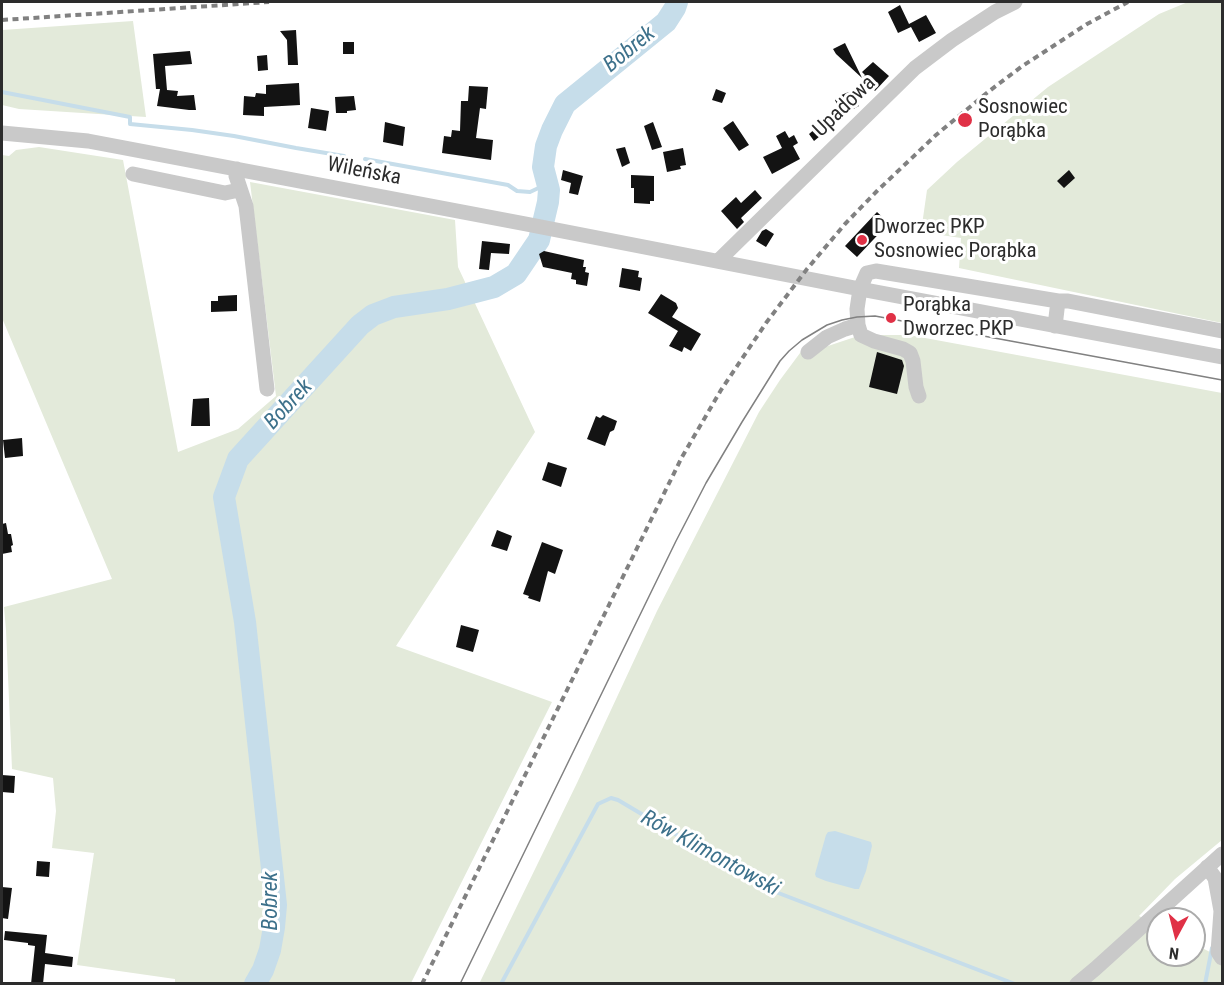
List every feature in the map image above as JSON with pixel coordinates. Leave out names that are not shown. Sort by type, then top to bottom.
[{"type":"street","name":"Upadowa","points":[[718,261],[915,68],[952,40],[1015,2]]},
{"type":"street","name":"Wileńska","points":[[2,133],[88,141],[1222,357]]},
{"type":"street","points":[[237,169],[239,190],[246,206],[267,389]]},
{"type":"street","points":[[133,174],[225,193],[239,190]]},
{"type":"street","points":[[919,396],[910,353],[861,335],[857,309],[860,289],[867,273],[876,271],[1068,301],[1222,331]]},
{"type":"street","points":[[1054,326],[1058,301]]},
{"type":"street","points":[[808,352],[827,337],[844,329],[858,326]]},
{"type":"street","points":[[1077,984],[1222,854]]},
{"type":"street","points":[[1207,867],[1215,878],[1221,911],[1218,952],[1222,958]]},
{"type":"green space","points":[[1188,2],[1222,2],[1222,323],[959,268],[961,238],[921,232],[927,190],[957,162],[1048,87],[1159,14]]},
{"type":"green space","points":[[133,21],[146,117],[19,109],[2,105],[2,30]]},
{"type":"green space","points":[[39,147],[123,160],[178,452],[238,429],[276,396],[250,182],[455,220],[458,267],[535,432],[396,646],[552,702],[411,983],[175,983],[175,979],[77,965],[94,853],[52,848],[56,811],[53,778],[12,769],[4,607],[112,579],[2,318],[2,155],[9,156],[16,150]]},
{"type":"green space","points":[[861,335],[909,335],[1222,393],[1222,840],[1175,879],[1139,916],[1146,920],[1146,967],[1206,967],[1206,950],[1222,958],[1222,983],[479,984],[577,783],[657,611],[759,412],[803,349],[813,351]]},
{"type":"water","points":[[835,831],[871,842],[866,871],[859,889],[816,877],[826,835],[828,832]]},
{"type":"building","points":[[900,5],[909,24],[926,15],[936,33],[919,42],[911,27],[898,33],[888,12]]},
{"type":"building","points":[[296,30],[298,65],[288,65],[287,40],[280,31]]},
{"type":"building","points":[[343,42],[354,42],[354,54],[343,54]]},
{"type":"building","points":[[845,43],[862,78],[833,49]]},
{"type":"building","points":[[190,51],[192,64],[165,66],[167,90],[178,91],[177,96],[194,95],[196,110],[157,106],[160,89],[156,89],[153,54]]},
{"type":"building","points":[[267,55],[268,70],[258,71],[257,56]]},
{"type":"building","points":[[873,62],[889,76],[875,91],[862,79],[865,75],[862,72]]},
{"type":"building","points":[[299,83],[300,105],[264,107],[264,116],[243,115],[244,96],[255,97],[256,93],[266,94],[266,85]]},
{"type":"building","points":[[469,86],[488,87],[486,109],[480,108],[476,138],[493,140],[491,160],[442,153],[444,136],[451,137],[452,130],[460,131],[461,101],[468,101]]},
{"type":"building","points":[[716,89],[726,93],[722,103],[712,100]]},
{"type":"building","points":[[851,91],[859,106],[842,115],[835,100]]},
{"type":"building","points":[[354,96],[356,110],[336,113],[335,97]]},
{"type":"building","points":[[311,108],[329,111],[326,131],[308,128]]},
{"type":"building","points":[[831,115],[836,123],[814,141],[809,134]]},
{"type":"building","points":[[733,121],[749,145],[739,151],[723,128]]},
{"type":"building","points":[[385,122],[405,127],[403,146],[383,142]]},
{"type":"building","points":[[653,122],[662,147],[652,150],[644,126]]},
{"type":"building","points":[[785,131],[789,138],[794,135],[798,143],[793,146],[800,159],[772,174],[763,157],[782,148],[776,136]]},
{"type":"building","points":[[625,147],[630,163],[622,167],[616,149]]},
{"type":"building","points":[[683,148],[686,165],[680,166],[681,169],[667,172],[663,152]]},
{"type":"building","points":[[563,170],[583,176],[578,195],[569,193],[571,183],[561,180]]},
{"type":"building","points":[[1069,170],[1075,178],[1064,188],[1057,181]]},
{"type":"building","points":[[631,175],[654,176],[654,201],[650,201],[650,204],[634,203]]},
{"type":"building","points":[[755,190],[762,198],[741,218],[744,222],[737,229],[721,211],[736,197],[741,203]]},
{"type":"building","name":"Dworzec PKP Sosnowiec Porąbka","points":[[877,212],[889,223],[857,257],[845,246]]},
{"type":"building","points":[[766,229],[774,234],[766,247],[756,241]]},
{"type":"building","points":[[482,241],[510,244],[509,254],[491,253],[489,270],[479,269]]},
{"type":"building","points":[[544,251],[584,260],[583,267],[586,267],[585,272],[589,273],[587,286],[576,284],[576,280],[571,279],[572,273],[543,267],[539,254]]},
{"type":"building","points":[[622,268],[639,271],[638,277],[642,278],[640,291],[619,287]]},
{"type":"building","points":[[661,294],[676,303],[678,308],[672,317],[701,334],[691,351],[684,347],[682,352],[669,346],[678,331],[648,313]]},
{"type":"building","points":[[237,295],[237,311],[211,312],[211,301],[218,301],[218,296]]},
{"type":"building","points":[[877,352],[902,360],[904,366],[897,394],[869,387]]},
{"type":"building","points":[[209,398],[210,426],[191,426],[193,399]]},
{"type":"building","points":[[603,415],[617,421],[605,446],[587,439],[596,416],[600,418]]},
{"type":"building","points":[[22,438],[23,456],[5,458],[3,440]]},
{"type":"building","points":[[548,462],[567,468],[561,487],[542,480]]},
{"type":"building","points":[[6,523],[13,545],[11,546],[12,552],[2,554],[2,524]]},
{"type":"building","points":[[497,530],[512,536],[507,551],[491,546]]},
{"type":"building","points":[[542,542],[563,550],[555,574],[548,571],[540,602],[523,594]]},
{"type":"building","points":[[461,625],[479,630],[473,652],[456,647]]},
{"type":"building","points":[[2,775],[15,776],[14,793],[2,792]]},
{"type":"building","points":[[37,861],[50,862],[49,877],[36,876]]},
{"type":"building","points":[[2,887],[12,888],[8,919],[2,918]]},
{"type":"building","points":[[5,931],[47,935],[45,953],[73,957],[72,967],[45,964],[43,984],[31,984],[35,946],[4,940]]},
{"type":"waterway","name":"Bobrek","points":[[255,984],[270,950],[276,905],[245,622],[224,497],[238,459],[360,325],[373,315],[394,307],[448,299],[494,287],[516,274],[539,240],[549,190],[543,167],[546,146],[565,104],[666,22],[677,2]]},
{"type":"waterway","points":[[2,92],[130,117],[130,124],[234,136],[344,156]]},
{"type":"waterway","points":[[365,159],[508,185],[517,191],[530,192],[547,184]]},
{"type":"waterway","name":"Rów Klimontowski","points":[[501,984],[598,804],[611,798],[768,889],[1015,984]]},
{"type":"waterway","points":[[1205,984],[1212,948]]},
{"type":"tram line","points":[[460,984],[706,483],[780,361],[802,340],[827,325],[842,320],[875,316],[1222,380]]},
{"type":"railway","points":[[2,20],[269,2]]},
{"type":"railway","points":[[422,984],[682,457],[721,390],[766,323],[845,224],[936,135],[1021,67],[1087,24],[1128,2]]},
{"type":"place","name":"Sosnowiec Porąbka","points":[[965,120]]},
{"type":"place","name":"Dworzec PKP Sosnowiec Porąbka","points":[[862,240]]},
{"type":"place","name":"Porąbka Dworzec PKP","points":[[891,318]]}]
